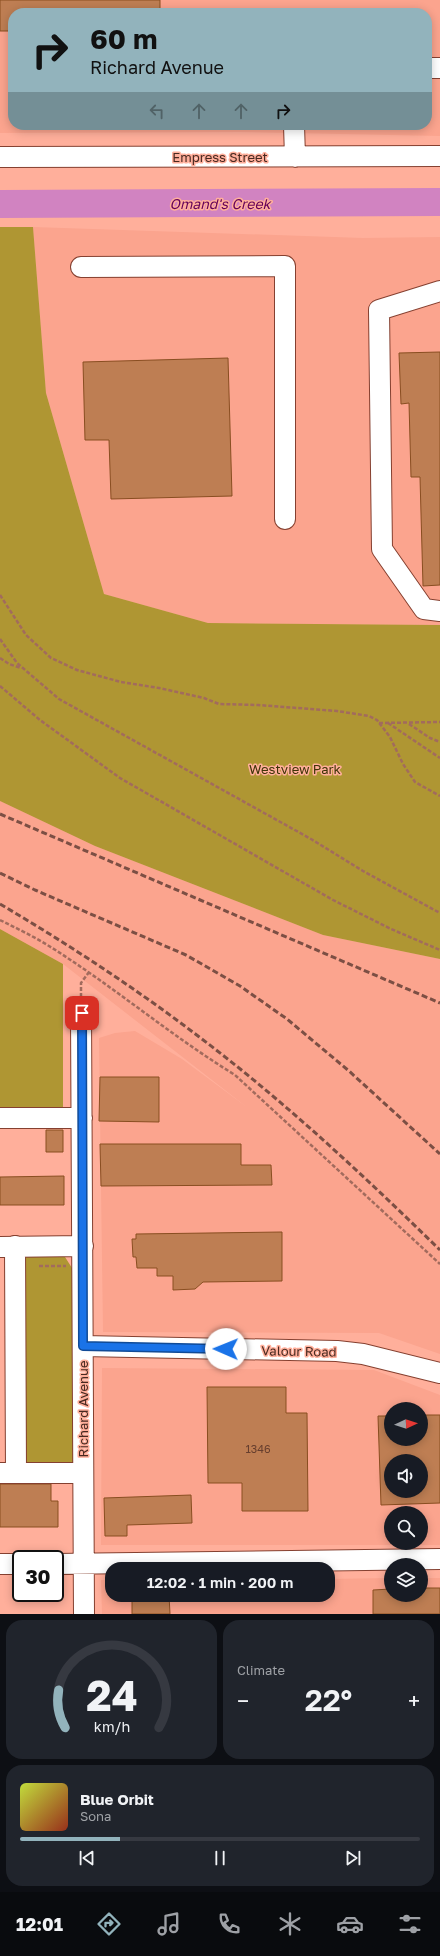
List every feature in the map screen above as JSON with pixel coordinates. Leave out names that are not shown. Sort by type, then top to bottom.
[{"type":"street","points":[[294,130],[295,157]]},
{"type":"street","name":"Empress Street","points":[[0,157],[440,156]]},
{"type":"street","points":[[81,266],[285,266],[286,519]]},
{"type":"street","points":[[440,291],[379,310],[382,549],[424,608],[440,610]]},
{"type":"street","name":"Richard Avenue","points":[[82,1013],[84,1614]]},
{"type":"street","points":[[0,1118],[82,1118]]},
{"type":"street","points":[[83,1246],[8,1246],[8,1473],[83,1473]]},
{"type":"street","name":"Valour Road","points":[[83,1346],[336,1351],[364,1354],[440,1373]]},
{"type":"street","points":[[64,1564],[440,1559]]},
{"type":"street","points":[[0,1564],[12,1564]]},
{"type":"path","points":[[0,595],[26,635],[51,658],[77,670],[121,682],[159,688],[204,698],[219,704],[258,705],[369,716],[379,723],[390,737],[402,764],[415,782],[440,796]]},
{"type":"path","points":[[0,639],[17,663],[59,699],[311,839],[363,871],[440,913]]},
{"type":"path","points":[[0,658],[9,664],[24,669]]},
{"type":"path","points":[[0,686],[40,720],[126,781],[333,900],[391,929],[440,950]]},
{"type":"path","points":[[379,723],[440,723]]},
{"type":"path","points":[[388,723],[440,758]]},
{"type":"path","points":[[408,724],[430,738],[440,742]]},
{"type":"path","points":[[0,920],[48,945],[89,972],[196,1051],[234,1075],[440,1264]]},
{"type":"path","points":[[82,1013],[81,983],[89,972]]},
{"type":"shaded area","points":[[0,0],[440,0],[440,136],[239,132],[0,133]]},
{"type":"shaded area","points":[[33,227],[363,238],[440,237],[440,625],[208,623],[104,594],[46,393]]},
{"type":"shaded area","points":[[0,801],[95,846],[323,935],[440,959],[440,1354],[379,1333],[103,1332],[99,1038],[115,1033],[135,1031],[182,1059],[248,1108],[63,964],[0,929]]},
{"type":"shaded area","points":[[102,1368],[374,1370],[440,1395],[440,1545],[428,1545],[428,1506],[384,1506],[384,1545],[101,1545]]},
{"type":"shaded area","points":[[384,1578],[384,1602],[428,1602],[428,1578],[440,1578],[440,1614],[102,1614],[101,1580],[105,1580],[105,1602],[335,1602],[335,1579]]},
{"type":"green space","name":"Westview Park","points":[[0,227],[33,227],[46,393],[104,594],[208,623],[440,625],[440,959],[323,935],[95,846],[0,801]]},
{"type":"green space","points":[[0,929],[63,964],[63,1111],[0,1111]]},
{"type":"green space","points":[[24,1255],[60,1255],[65,1257],[72,1268],[74,1462],[71,1467],[24,1469]]},
{"type":"building","points":[[0,0],[160,0],[160,8],[8,8],[8,31],[0,31]]},
{"type":"building","points":[[440,352],[440,585],[423,586],[420,477],[411,477],[409,403],[401,404],[399,353]]},
{"type":"building","points":[[228,358],[232,496],[111,499],[109,440],[85,440],[83,362]]},
{"type":"building","points":[[100,1077],[159,1077],[159,1122],[99,1121]]},
{"type":"building","points":[[46,1130],[63,1130],[63,1152],[46,1152]]},
{"type":"building","points":[[100,1144],[241,1144],[241,1165],[271,1165],[272,1185],[101,1186]]},
{"type":"building","points":[[64,1176],[64,1205],[0,1205],[0,1177]]},
{"type":"building","points":[[282,1232],[282,1281],[203,1282],[195,1289],[173,1290],[173,1276],[157,1276],[157,1268],[137,1268],[136,1257],[133,1257],[132,1239],[136,1239],[136,1234]]},
{"type":"building","points":[[207,1387],[286,1387],[286,1413],[307,1413],[308,1511],[242,1511],[242,1483],[208,1483]]},
{"type":"building","points":[[428,1415],[440,1415],[440,1503],[381,1505],[378,1416],[384,1416],[384,1446],[428,1446]]},
{"type":"building","points":[[0,1484],[51,1484],[51,1501],[58,1501],[58,1527],[0,1527]]},
{"type":"building","points":[[191,1495],[192,1523],[127,1525],[127,1536],[105,1536],[104,1498]]},
{"type":"building","points":[[428,1588],[440,1588],[440,1614],[373,1614],[373,1590],[384,1589],[384,1602],[428,1602]]},
{"type":"building","points":[[132,1602],[169,1602],[170,1614],[132,1614]]},
{"type":"waterway","name":"Omand's Creek","points":[[0,204],[440,202]]},
{"type":"railway","points":[[0,814],[440,1003]]},
{"type":"railway","points":[[0,873],[35,890],[186,955],[240,986],[287,1019],[349,1071],[440,1154]]},
{"type":"railway","points":[[0,904],[126,984],[174,1018],[230,1061],[292,1112],[382,1194],[440,1250]]},
{"type":"route","points":[[82,1013],[83,1346],[226,1349]]}]
